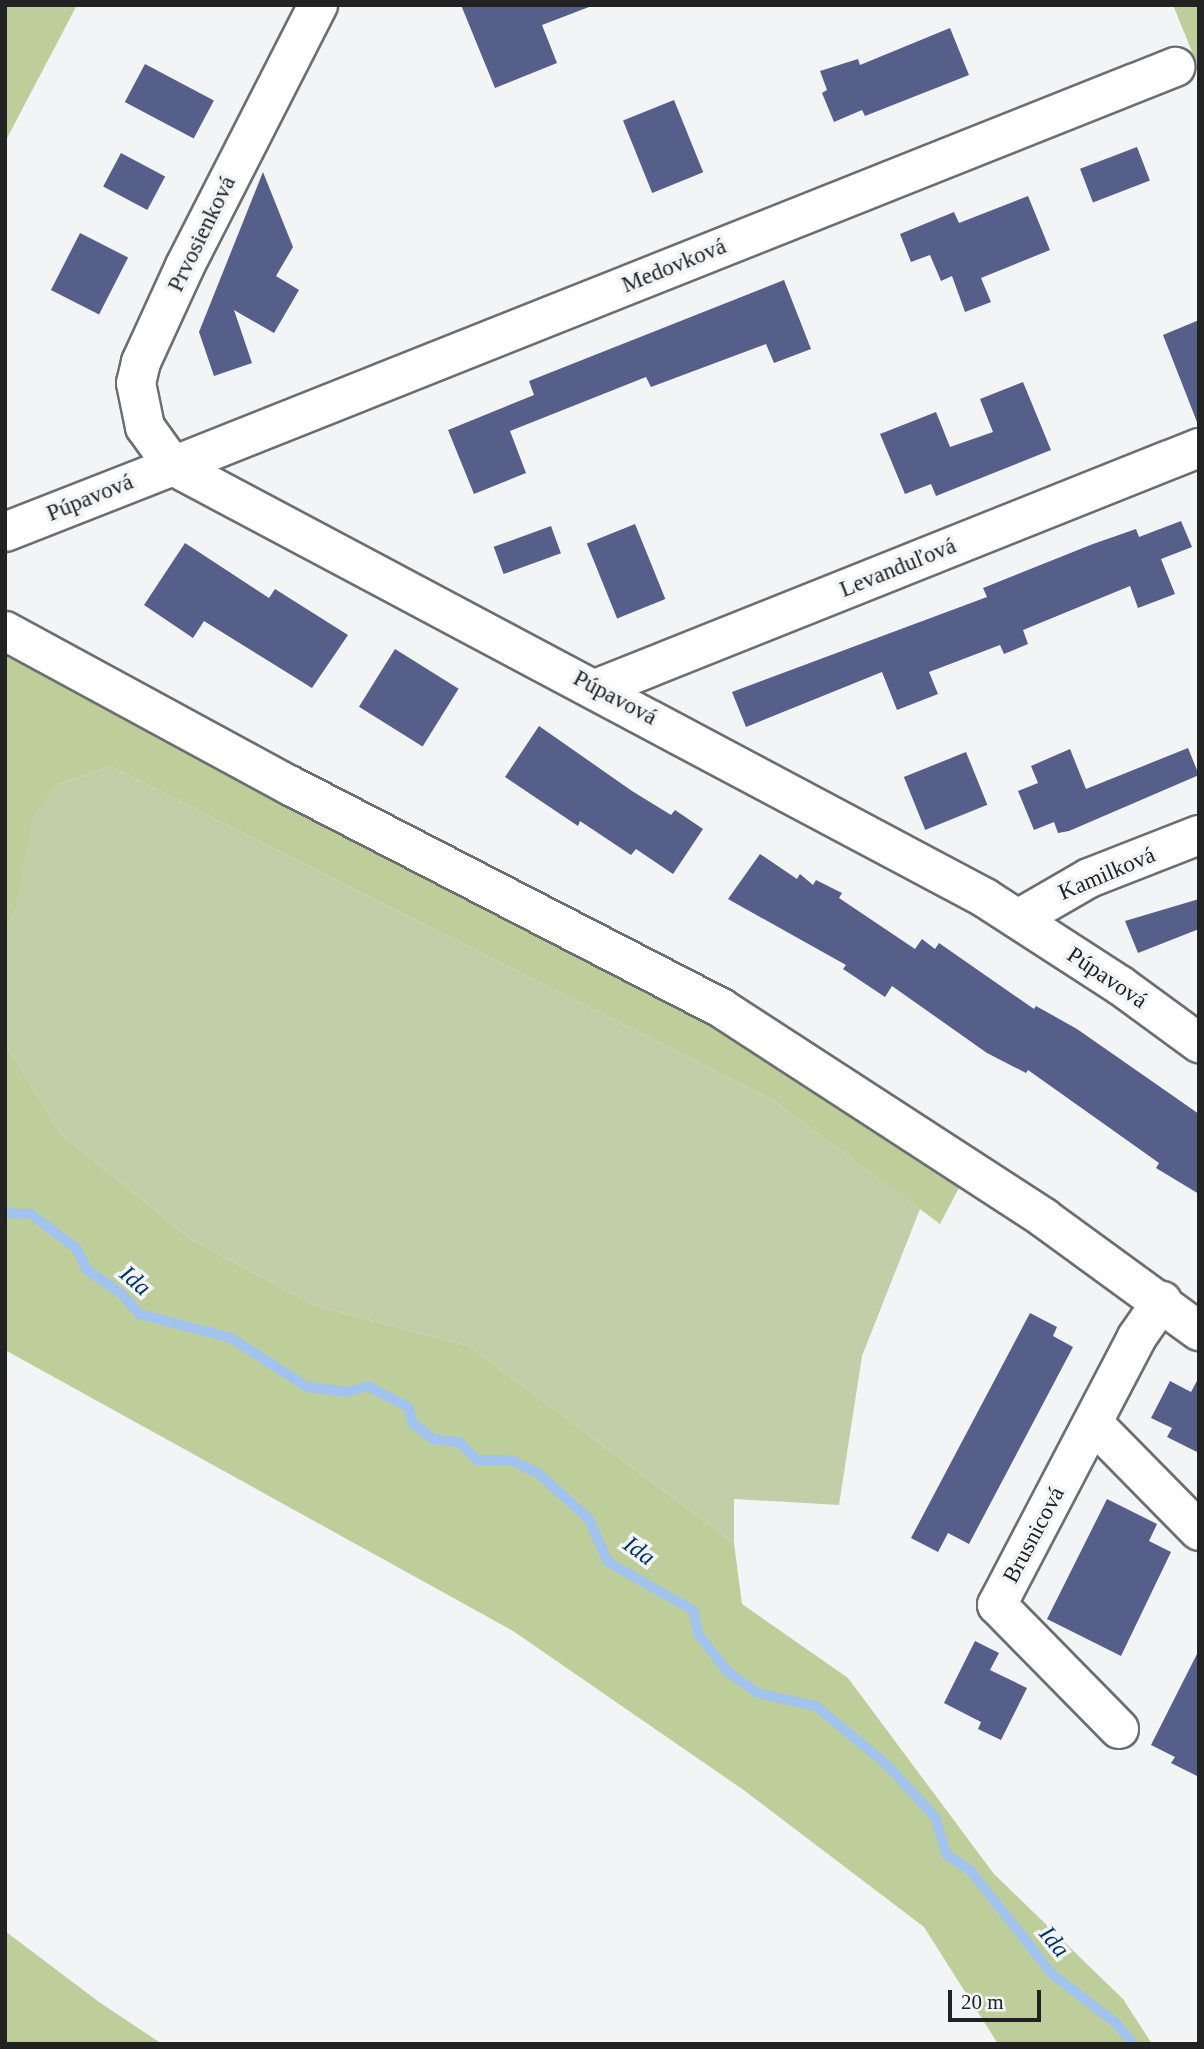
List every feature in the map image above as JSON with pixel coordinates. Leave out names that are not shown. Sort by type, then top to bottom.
[{"type":"street","name":"Prvosienková","points":[[173,466],[145,427],[136,383],[141,362],[185,266],[318,5]]},
{"type":"street","name":"Medovková","points":[[173,466],[1175,67]]},
{"type":"street","name":"Levanduľová","points":[[598,688],[1199,448]]},
{"type":"street","name":"Púpavová","points":[[5,532],[173,466],[598,688],[1018,919],[1199,1043]]},
{"type":"street","points":[[5,631],[291,786],[712,1003],[878,1107],[1162,1301],[1199,1331]]},
{"type":"street","name":"Kamilková","points":[[1018,919],[1089,878],[1199,835]]},
{"type":"street","name":"Brusnicová","points":[[1119,1729],[997,1605],[1137,1337],[1162,1301]]},
{"type":"street","points":[[1093,1423],[1199,1531]]},
{"type":"green space","points":[[5,5],[77,5],[5,142]]},
{"type":"green space","points":[[1173,5],[1199,5],[1199,69]]},
{"type":"green space","points":[[5,650],[684,1006],[962,1182],[940,1224],[771,1099],[110,766],[57,785],[33,816],[16,909],[5,929]]},
{"type":"green space","points":[[110,766],[771,1099],[920,1209],[862,1356],[839,1505],[734,1499],[734,1543],[469,1346],[314,1305],[192,1240],[61,1134],[5,1043],[5,929],[16,909],[32,816],[57,785]]},
{"type":"green space","points":[[5,1043],[61,1134],[192,1240],[314,1305],[469,1346],[734,1543],[742,1604],[848,1678],[994,1874],[1123,1999],[1152,2044],[998,2044],[924,1927],[745,1791],[513,1631],[5,1350]]},
{"type":"green space","points":[[5,1931],[99,2002],[162,2044],[5,2044]]},
{"type":"building","points":[[461,5],[589,7],[542,25],[557,63],[495,88]]},
{"type":"building","points":[[950,28],[969,75],[865,116],[862,110],[834,122],[822,93],[827,90],[820,71],[858,59],[860,65]]},
{"type":"building","points":[[145,64],[214,101],[194,139],[125,102]]},
{"type":"building","points":[[674,100],[703,172],[652,193],[623,121]]},
{"type":"building","points":[[1137,147],[1150,181],[1093,202],[1080,169]]},
{"type":"building","points":[[121,153],[165,176],[147,210],[103,187]]},
{"type":"building","points":[[263,172],[293,247],[276,276],[299,290],[274,333],[234,310],[252,363],[214,376],[199,332]]},
{"type":"building","points":[[1028,196],[1050,250],[981,278],[991,302],[965,312],[952,276],[941,281],[930,255],[911,262],[900,234],[954,212],[959,223]]},
{"type":"building","points":[[80,233],[128,258],[99,315],[51,290]]},
{"type":"building","points":[[784,280],[811,349],[774,363],[766,344],[651,387],[646,377],[510,431],[526,473],[474,494],[448,430],[534,395],[529,381]]},
{"type":"building","points":[[1199,320],[1199,421],[1197,422],[1163,335]]},
{"type":"building","points":[[1023,382],[1051,450],[936,496],[931,484],[905,494],[880,434],[936,412],[950,447],[993,432],[980,399]]},
{"type":"building","points":[[1181,521],[1192,547],[1161,559],[1175,594],[1138,608],[1130,586],[1023,630],[1028,644],[1004,654],[1000,645],[929,672],[938,694],[897,710],[882,672],[746,727],[732,692],[987,597],[983,588],[1093,544],[1136,529],[1139,537]]},
{"type":"building","points":[[635,524],[665,599],[617,619],[587,543]]},
{"type":"building","points":[[551,526],[561,553],[504,574],[494,547]]},
{"type":"building","points":[[185,543],[269,598],[275,589],[348,635],[312,688],[204,621],[193,638],[144,605]]},
{"type":"building","points":[[395,649],[459,689],[423,746],[359,707]]},
{"type":"building","points":[[539,726],[632,791],[671,815],[675,810],[703,829],[673,874],[636,849],[631,855],[580,821],[578,826],[505,777]]},
{"type":"building","points":[[1188,748],[1199,775],[1069,831],[1058,833],[1054,822],[1034,830],[1018,791],[1038,783],[1031,766],[1070,749],[1086,789]]},
{"type":"building","points":[[966,752],[987,805],[925,830],[904,777]]},
{"type":"building","points":[[760,854],[797,879],[800,874],[813,885],[816,880],[842,893],[839,898],[915,949],[922,939],[935,949],[939,943],[1034,1009],[1036,1006],[1077,1029],[1199,1114],[1199,1194],[1156,1168],[1159,1163],[1028,1070],[1026,1073],[987,1053],[892,986],[885,997],[843,969],[846,965],[728,899]]},
{"type":"building","points":[[1199,899],[1199,929],[1138,953],[1125,921]]},
{"type":"building","points":[[1030,1313],[1057,1327],[1053,1336],[1073,1347],[969,1544],[948,1533],[938,1552],[911,1538]]},
{"type":"building","points":[[1199,1377],[1199,1453],[1167,1437],[1172,1428],[1151,1418],[1170,1381],[1191,1392]]},
{"type":"building","points":[[1107,1499],[1157,1524],[1149,1541],[1171,1552],[1121,1656],[1047,1619]]},
{"type":"building","points":[[975,1641],[999,1653],[990,1670],[1027,1688],[1001,1740],[978,1729],[981,1722],[944,1703]]},
{"type":"building","points":[[1199,1650],[1199,1777],[1171,1763],[1175,1757],[1151,1745]]},
{"type":"waterway","name":"Ida","points":[[5,1213],[31,1214],[76,1248],[87,1270],[121,1293],[139,1314],[231,1338],[307,1387],[347,1392],[368,1386],[408,1407],[413,1423],[433,1439],[459,1442],[477,1460],[511,1460],[538,1473],[589,1519],[608,1562],[693,1610],[699,1635],[727,1671],[757,1693],[816,1706],[887,1765],[935,1817],[946,1854],[970,1870],[1052,1974],[1116,2023],[1133,2044]]}]
